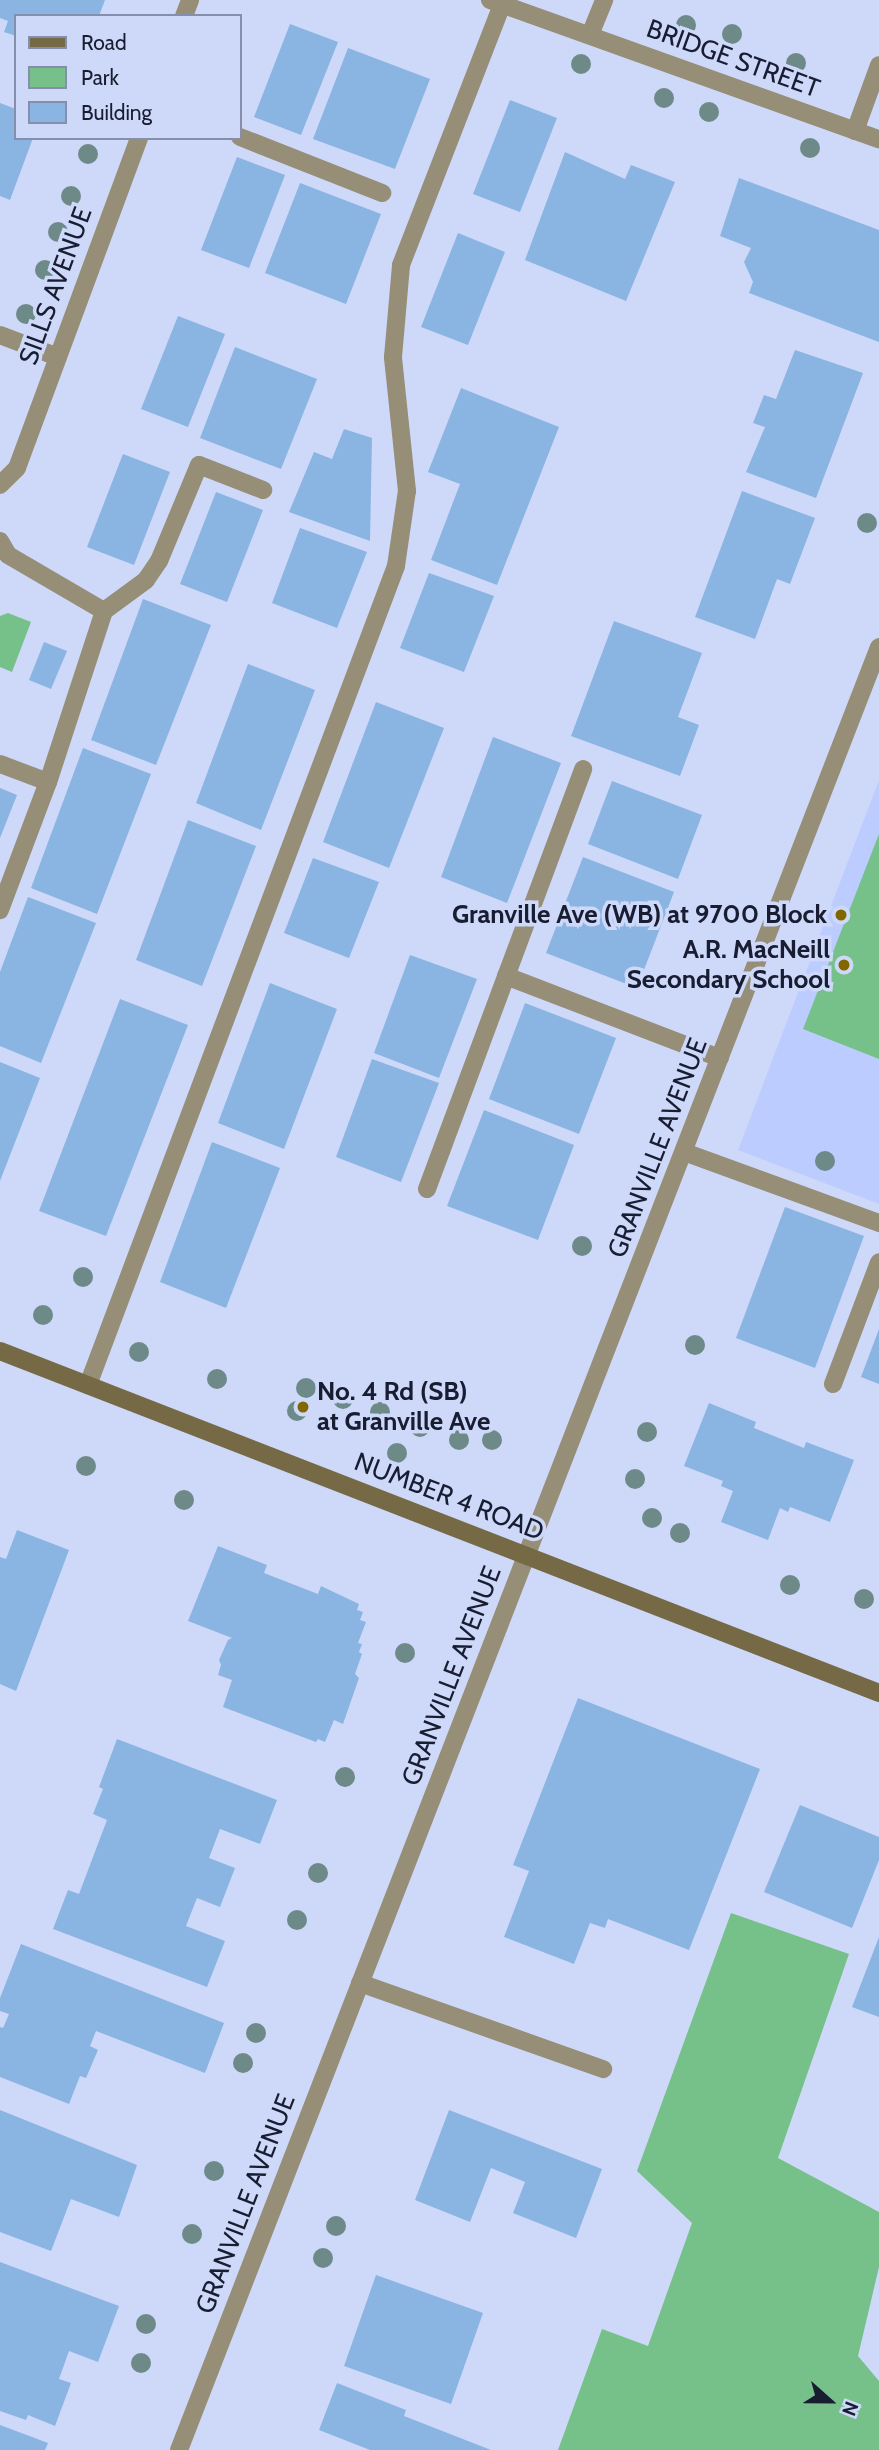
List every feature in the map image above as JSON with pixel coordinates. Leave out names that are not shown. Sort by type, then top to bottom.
[{"type":"main road","name":"NUMBER 4 ROAD","points":[[0,1351],[879,1693]]},
{"type":"street","points":[[590,35],[604,0]]},
{"type":"street","points":[[88,1385],[397,565],[407,491],[393,356],[401,265],[496,2]]},
{"type":"street","name":"BRIDGE STREET","points":[[496,2],[879,139]]},
{"type":"street","points":[[855,131],[879,65]]},
{"type":"street","points":[[242,138],[382,193]]},
{"type":"street","name":"SILLS AVENUE","points":[[0,485],[17,468],[138,140]]},
{"type":"street","points":[[0,335],[58,356]]},
{"type":"street","points":[[0,910],[48,782],[104,611],[146,580],[159,561],[199,465],[263,490]]},
{"type":"street","points":[[0,541],[8,555],[104,611]]},
{"type":"street","name":"GRANVILLE AVENUE","points":[[179,2450],[879,647]]},
{"type":"street","points":[[0,764],[48,782]]},
{"type":"street","points":[[427,1189],[583,769]]},
{"type":"street","points":[[506,976],[720,1058]]},
{"type":"street","points":[[684,1152],[879,1223]]},
{"type":"street","points":[[833,1384],[879,1262]]},
{"type":"street","points":[[360,1983],[603,2068]]},
{"type":"shaded area","name":"A.R. MacNeill Secondary School","points":[[879,780],[879,1204],[738,1150]]},
{"type":"green space","points":[[8,613],[31,622],[12,672],[0,667],[0,616]]},
{"type":"green space","points":[[879,834],[879,1059],[803,1029]]},
{"type":"green space","points":[[731,1913],[849,1954],[778,2158],[879,2212],[879,2267],[858,2356],[879,2381],[879,2450],[558,2450],[602,2329],[648,2346],[692,2223],[637,2171]]},
{"type":"building","points":[[0,0],[105,0],[100,14],[14,14],[14,35],[4,32],[8,21],[0,18]]},
{"type":"building","points":[[290,24],[338,42],[301,135],[254,117]]},
{"type":"building","points":[[348,48],[430,79],[395,169],[313,139]]},
{"type":"building","points":[[510,100],[557,118],[520,212],[473,194]]},
{"type":"building","points":[[0,103],[14,108],[14,140],[32,140],[10,200],[0,196]]},
{"type":"building","points":[[565,152],[625,179],[631,165],[675,182],[626,301],[525,260]]},
{"type":"building","points":[[237,157],[285,175],[249,268],[201,250]]},
{"type":"building","points":[[739,178],[879,230],[879,342],[749,293],[753,282],[744,262],[751,248],[720,236]]},
{"type":"building","points":[[300,183],[381,214],[346,304],[265,273]]},
{"type":"building","points":[[458,233],[505,252],[468,345],[421,327]]},
{"type":"building","points":[[178,316],[225,334],[188,427],[141,409]]},
{"type":"building","points":[[235,347],[317,379],[281,469],[200,438]]},
{"type":"building","points":[[795,350],[863,373],[816,498],[746,472],[765,427],[753,423],[764,395],[776,399]]},
{"type":"building","points":[[461,388],[559,427],[497,585],[431,560],[460,484],[428,472]]},
{"type":"building","points":[[344,429],[372,438],[370,541],[289,512],[314,452],[332,459]]},
{"type":"building","points":[[123,454],[170,472],[134,565],[87,547]]},
{"type":"building","points":[[742,491],[815,518],[790,584],[777,579],[755,639],[695,617]]},
{"type":"building","points":[[216,492],[263,510],[227,602],[180,584]]},
{"type":"building","points":[[300,528],[367,552],[337,628],[272,603]]},
{"type":"building","points":[[429,573],[494,596],[464,672],[400,648]]},
{"type":"building","points":[[143,599],[211,625],[156,765],[91,740]]},
{"type":"building","points":[[614,621],[702,653],[678,717],[699,725],[680,776],[571,736]]},
{"type":"building","points":[[44,642],[67,651],[51,689],[29,680]]},
{"type":"building","points":[[248,664],[315,690],[261,830],[196,803]]},
{"type":"building","points":[[376,702],[444,728],[389,868],[323,842]]},
{"type":"building","points":[[493,737],[561,763],[507,903],[441,877]]},
{"type":"building","points":[[83,748],[151,774],[97,914],[31,888]]},
{"type":"building","points":[[612,781],[702,815],[678,879],[588,844]]},
{"type":"building","points":[[0,788],[17,795],[0,838]]},
{"type":"building","points":[[188,820],[256,846],[202,986],[136,960]]},
{"type":"building","points":[[583,857],[674,892],[637,988],[546,953]]},
{"type":"building","points":[[313,858],[379,882],[349,958],[284,933]]},
{"type":"building","points":[[28,897],[96,923],[41,1063],[0,1046],[0,972]]},
{"type":"building","points":[[410,955],[477,979],[439,1078],[374,1053]]},
{"type":"building","points":[[270,983],[337,1009],[284,1149],[218,1123]]},
{"type":"building","points":[[120,999],[188,1025],[106,1236],[39,1211]]},
{"type":"building","points":[[525,1003],[616,1038],[579,1134],[489,1099]]},
{"type":"building","points":[[372,1059],[439,1083],[401,1182],[336,1157]]},
{"type":"building","points":[[0,1062],[40,1078],[0,1181]]},
{"type":"building","points":[[484,1110],[574,1145],[538,1240],[447,1206]]},
{"type":"building","points":[[212,1142],[280,1168],[226,1308],[160,1282]]},
{"type":"building","points":[[785,1207],[864,1236],[815,1368],[736,1338]]},
{"type":"building","points":[[879,1329],[879,1384],[861,1377]]},
{"type":"building","points":[[709,1403],[756,1422],[754,1428],[804,1448],[806,1442],[854,1460],[830,1522],[790,1507],[788,1512],[780,1508],[768,1540],[721,1522],[733,1491],[721,1486],[723,1481],[684,1466]]},
{"type":"building","points":[[17,1530],[69,1550],[16,1691],[0,1684],[0,1557],[6,1559]]},
{"type":"building","points":[[218,1546],[267,1565],[264,1573],[318,1594],[321,1586],[359,1604],[357,1610],[363,1612],[360,1620],[366,1622],[358,1643],[362,1644],[359,1652],[362,1654],[355,1674],[359,1678],[343,1724],[334,1720],[325,1742],[318,1739],[316,1742],[223,1707],[232,1680],[218,1675],[221,1665],[219,1660],[228,1640],[232,1638],[188,1621]]},
{"type":"building","points":[[578,1698],[760,1769],[689,1950],[608,1919],[605,1928],[590,1923],[574,1964],[504,1937],[529,1871],[513,1865]]},
{"type":"building","points":[[117,1739],[277,1800],[260,1844],[220,1829],[209,1858],[235,1868],[220,1907],[197,1898],[186,1926],[225,1941],[207,1987],[53,1929],[68,1890],[79,1894],[107,1820],[93,1814],[103,1789],[99,1787]]},
{"type":"building","points":[[800,1805],[879,1837],[879,1860],[852,1928],[764,1892]]},
{"type":"building","points":[[879,1937],[879,2017],[852,2007]]},
{"type":"building","points":[[21,1944],[224,2023],[205,2073],[96,2031],[90,2046],[98,2050],[86,2078],[80,2076],[69,2104],[0,2077],[0,2027],[3,2028],[9,2014],[0,2011],[0,1998]]},
{"type":"building","points":[[0,2110],[137,2165],[119,2217],[71,2199],[51,2251],[0,2232]]},
{"type":"building","points":[[449,2110],[602,2169],[576,2238],[513,2213],[525,2182],[491,2168],[470,2222],[415,2200]]},
{"type":"building","points":[[0,2262],[119,2306],[98,2362],[69,2351],[59,2379],[71,2383],[55,2426],[28,2415],[26,2420],[0,2411]]},
{"type":"building","points":[[376,2275],[483,2313],[451,2404],[344,2366]]},
{"type":"building","points":[[337,2383],[406,2410],[404,2416],[491,2450],[370,2450],[319,2430]]},
{"type":"building","points":[[0,2425],[48,2443],[45,2450],[0,2450]]},
{"type":"place","name":"Granville Ave (WB) at 9700 Block","points":[[841,915]]},
{"type":"place","name":"A.R. MacNeill Secondary School","points":[[844,965]]},
{"type":"place","name":"No. 4 Rd (SB) at Granville Ave","points":[[303,1407]]}]
